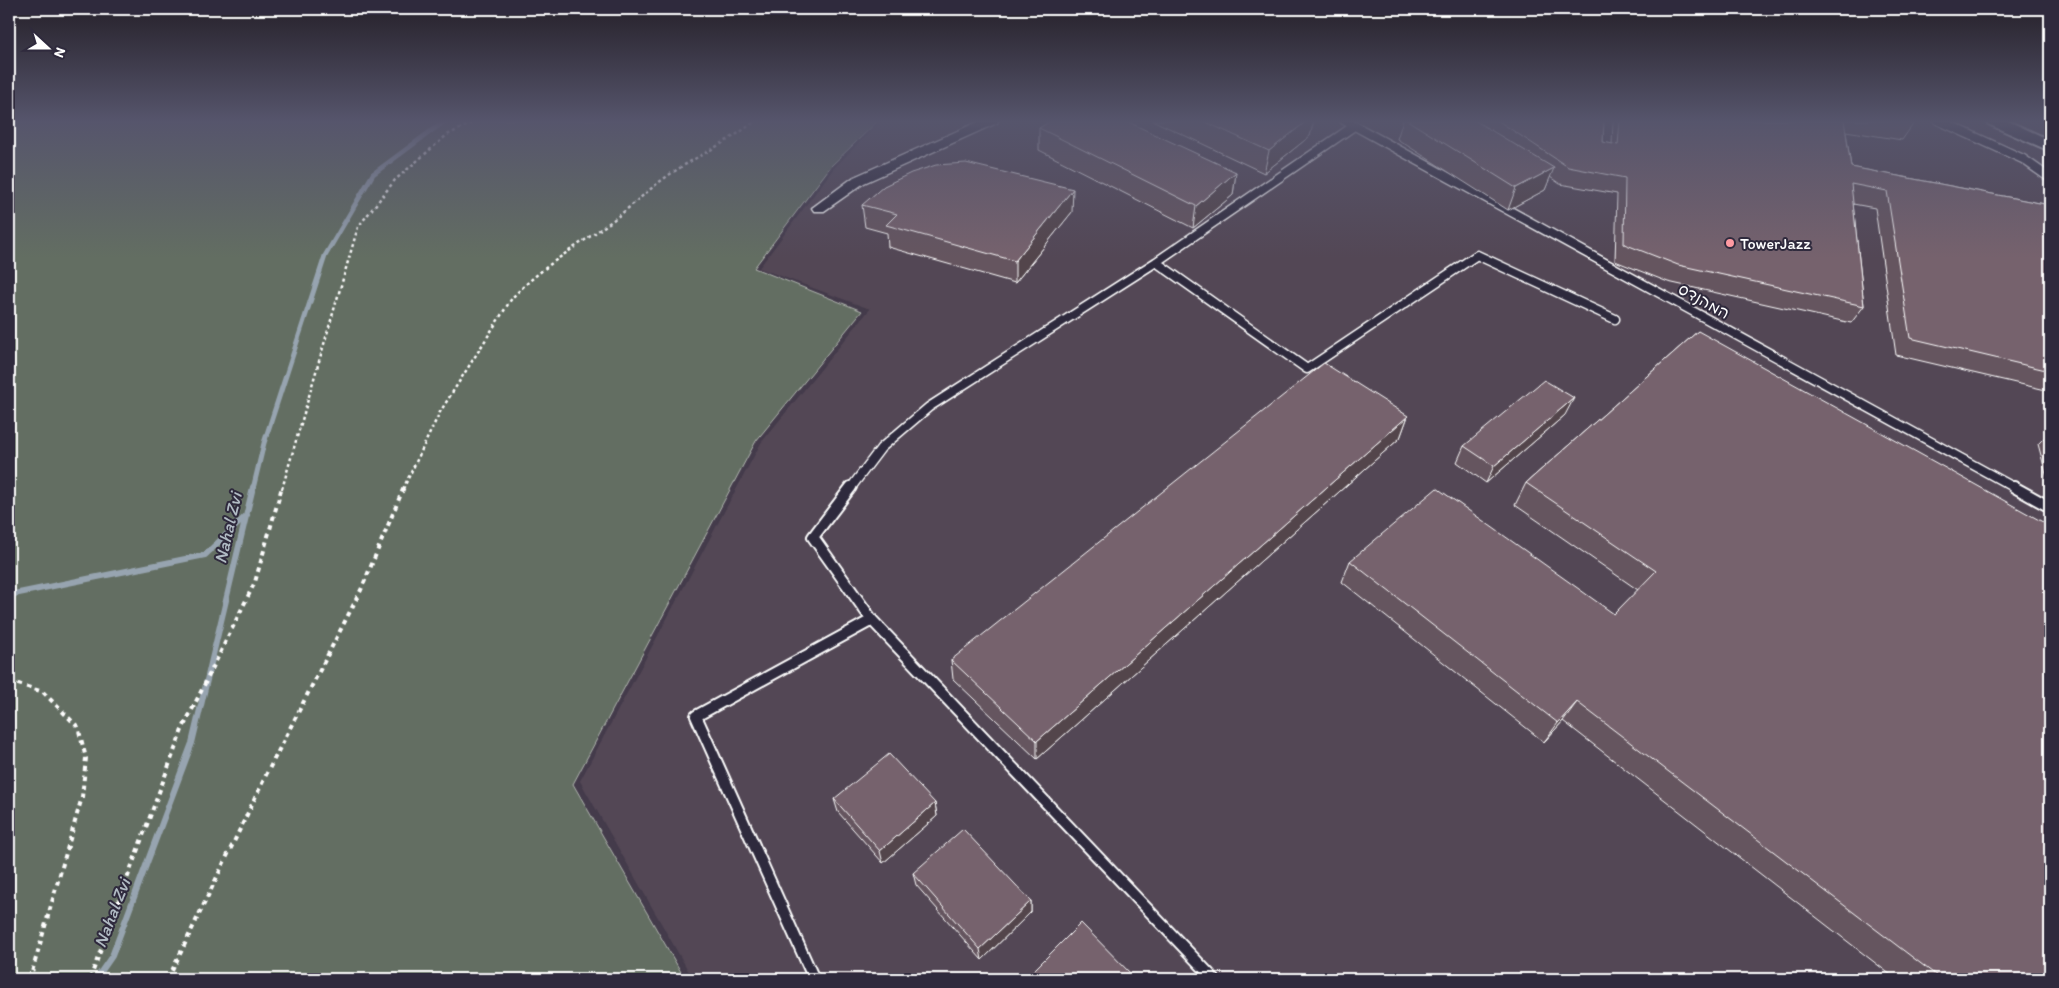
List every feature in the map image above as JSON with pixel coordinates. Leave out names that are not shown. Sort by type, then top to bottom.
[{"type":"street","points":[[819,208],[859,180],[890,166]]},
{"type":"lane","points":[[1214,979],[872,620],[812,537],[881,448],[929,407],[1156,262],[1296,166]]},
{"type":"lane","name":"המהנדס","points":[[1427,166],[2050,507]]},
{"type":"lane","points":[[2033,166],[2050,178]]},
{"type":"lane","points":[[1156,262],[1306,369],[1477,255],[1615,319]]},
{"type":"lane","points":[[814,979],[696,716],[872,620]]},
{"type":"path","points":[[90,979],[182,730],[255,582],[358,227],[396,180],[411,166]]},
{"type":"path","points":[[168,979],[267,773],[361,590],[394,508],[440,412],[512,298],[544,266],[623,214],[675,171],[684,166]]},
{"type":"path","points":[[9,680],[43,692],[78,727],[86,758],[82,797],[30,979]]},
{"type":"shaded area","points":[[836,166],[2050,166],[2050,979],[693,979],[580,781],[761,443],[870,309],[759,268]]},
{"type":"green space","points":[[9,166],[831,166],[754,268],[862,311],[756,441],[573,784],[685,979],[9,979]]},
{"type":"building","points":[[933,166],[979,166],[1073,189],[1015,261],[886,225],[897,214],[862,205],[884,186],[911,173]]},
{"type":"building","points":[[1116,166],[1223,166],[1236,172],[1196,206]]},
{"type":"building","points":[[1481,166],[1551,166],[1554,168],[1516,188]]},
{"type":"building","name":"TowerJazz","points":[[1567,166],[1851,166],[2050,205],[2050,371],[1910,338],[1887,191],[1851,184],[1864,306],[1678,265],[1624,244],[1625,178]]},
{"type":"building","points":[[1698,331],[2050,526],[2050,979],[1941,979],[1577,702],[1558,723],[1350,561],[1437,488],[1614,614],[1656,571],[1526,483]]},
{"type":"building","points":[[1324,363],[1408,416],[1037,741],[951,660]]},
{"type":"building","points":[[1544,380],[1574,398],[1494,466],[1464,446]]},
{"type":"building","points":[[889,754],[935,803],[880,851],[834,799]]},
{"type":"building","points":[[963,829],[1031,901],[980,949],[913,873]]},
{"type":"building","points":[[1081,923],[1136,979],[1025,979]]},
{"type":"waterway","name":"Nahal Zvi","points":[[253,489],[264,443],[325,256],[373,174],[384,166]]},
{"type":"waterway","name":"Nahal Zvi","points":[[246,516],[253,487]]},
{"type":"waterway","points":[[9,595],[205,555],[246,516]]},
{"type":"waterway","name":"Nahal Zvi","points":[[96,979],[112,956],[192,743],[246,516]]},
{"type":"place","name":"TowerJazz","points":[[1730,243]]}]
